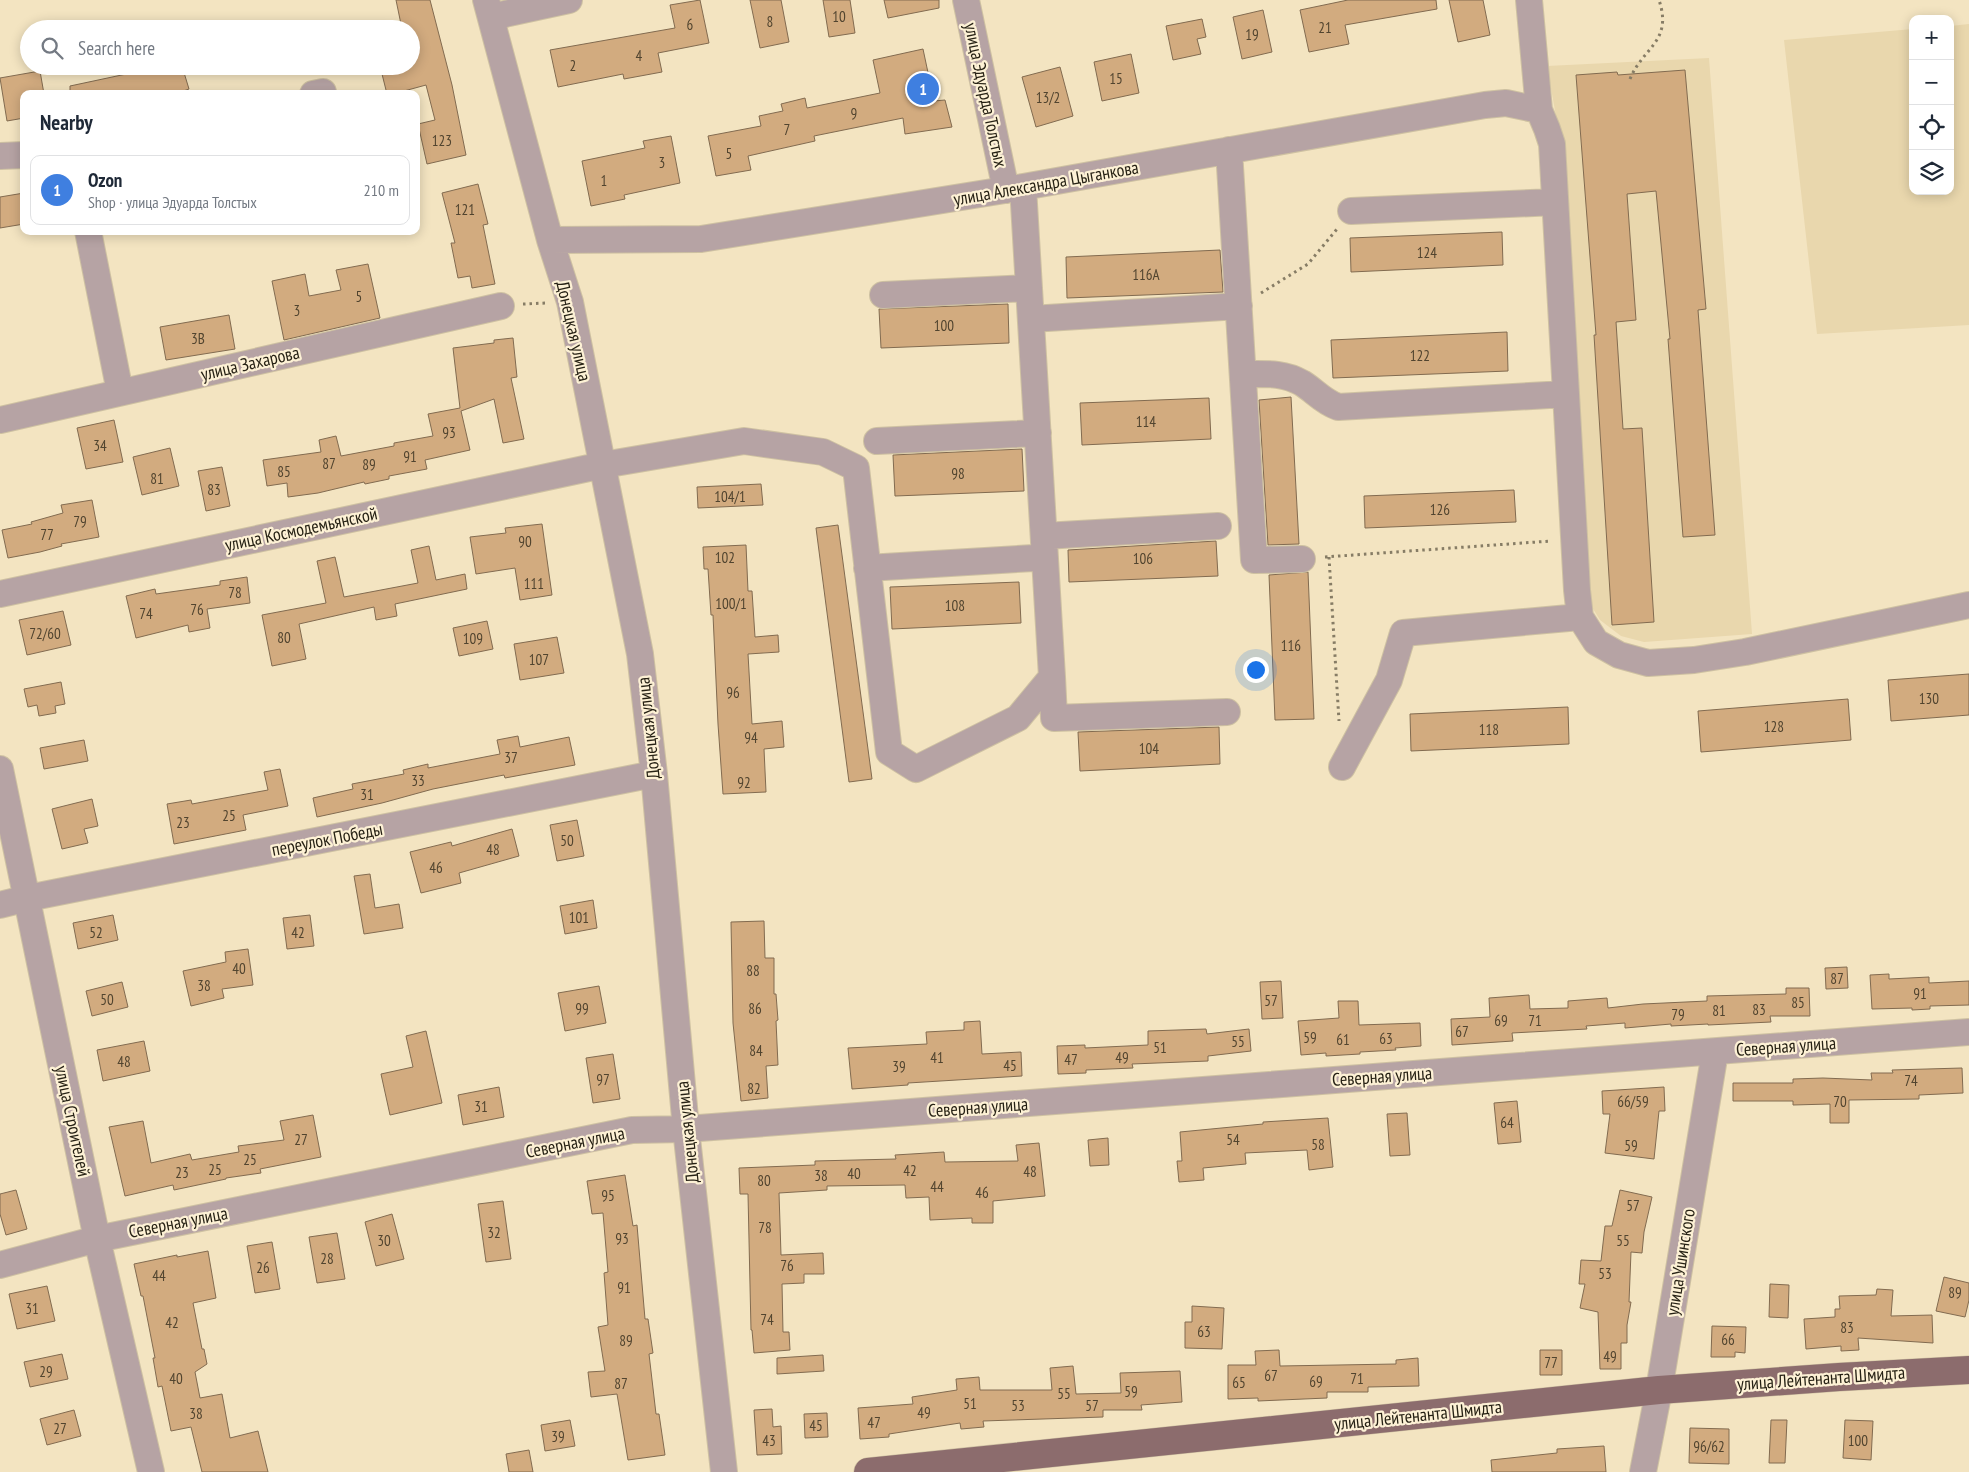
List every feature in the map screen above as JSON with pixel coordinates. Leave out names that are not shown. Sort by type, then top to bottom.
[{"type":"main road","name":"улица Лейтенанта Шмидта","points":[[868,1472],[1659,1390],[1969,1370]]},
{"type":"street","points":[[488,9],[569,0]]},
{"type":"street","name":"улица Эдуарда Толстых","points":[[966,0],[1015,189],[1030,288],[1038,433],[1039,547],[1052,677],[1054,718],[1227,712]]},
{"type":"street","points":[[1529,0],[1539,110],[1548,128],[1552,144],[1573,540],[1580,617],[1596,642],[1619,655],[1648,663],[1666,663],[1745,652],[1969,605]]},
{"type":"street","name":"Донецкая улица","points":[[488,9],[550,240],[570,302],[640,654],[654,774],[686,1129],[724,1472]]},
{"type":"street","name":"улица Александра Цыганкова","points":[[550,240],[701,239],[1015,189],[1485,105],[1506,103],[1539,110]]},
{"type":"street","points":[[1229,150],[1254,560],[1302,559]]},
{"type":"street","points":[[0,156],[20,155]]},
{"type":"street","points":[[1351,211],[1556,202]]},
{"type":"street","points":[[89,235],[120,392]]},
{"type":"street","points":[[883,295],[1030,288]]},
{"type":"street","name":"улица Захарова","points":[[0,420],[501,306]]},
{"type":"street","points":[[1031,319],[1239,306]]},
{"type":"street","points":[[1243,374],[1279,374],[1301,383],[1326,403],[1338,407],[1566,394]]},
{"type":"street","points":[[877,441],[1038,433]]},
{"type":"street","name":"улица Космодемьянской","points":[[0,594],[603,465],[744,441],[823,452],[856,468],[867,568]]},
{"type":"street","points":[[1052,677],[1018,718],[916,769],[888,752],[867,568],[1218,526]]},
{"type":"street","points":[[1342,767],[1389,680],[1403,633],[1580,617]]},
{"type":"street","name":"улица Строителей","points":[[0,769],[97,1239],[150,1472]]},
{"type":"street","name":"переулок Победы","points":[[0,905],[654,774]]},
{"type":"street","name":"Северная улица","points":[[0,1264],[97,1239],[632,1130],[686,1129],[1969,1032]]},
{"type":"street","name":"улица Ушинского","points":[[1643,1472],[1659,1390],[1715,1052]]},
{"type":"path","points":[[1630,79],[1635,68],[1658,41],[1662,27],[1659,0]]},
{"type":"path","points":[[1239,306],[1308,264],[1351,211]]},
{"type":"path","points":[[501,306],[570,302]]},
{"type":"path","points":[[1302,559],[1573,540]]},
{"type":"path","points":[[1329,557],[1340,729]]},
{"type":"shaded area","points":[[1969,24],[1969,325],[1817,334],[1784,40],[1909,29],[1909,195],[1954,195],[1954,26]]},
{"type":"shaded area","points":[[1709,58],[1752,634],[1644,642],[1621,636],[1600,620],[1587,599],[1561,144],[1547,66]]},
{"type":"building","points":[[396,0],[430,0],[452,85],[466,155],[427,164],[420,133],[420,124],[435,120],[426,85],[408,90],[386,90],[382,75],[420,75],[420,20],[400,20]]},
{"type":"building","points":[[700,0],[709,43],[658,53],[662,72],[624,79],[623,74],[558,87],[550,50],[675,28],[670,5]]},
{"type":"building","points":[[750,0],[781,0],[789,42],[760,48]]},
{"type":"building","points":[[823,0],[850,0],[855,33],[829,37]]},
{"type":"building","points":[[884,0],[939,0],[939,8],[888,18]]},
{"type":"building","points":[[1348,0],[1436,0],[1437,9],[1345,25],[1349,44],[1309,52],[1300,10]]},
{"type":"building","points":[[1449,0],[1483,0],[1490,35],[1458,42]]},
{"type":"building","points":[[1263,10],[1272,52],[1242,59],[1233,17]]},
{"type":"building","points":[[1202,19],[1206,37],[1197,39],[1201,54],[1173,60],[1166,26]]},
{"type":"building","points":[[923,49],[934,101],[945,100],[952,127],[905,134],[903,118],[814,136],[815,141],[748,156],[751,170],[716,176],[708,136],[761,126],[759,116],[783,111],[781,104],[805,98],[807,108],[880,93],[873,60]]},
{"type":"building","points":[[1131,54],[1139,93],[1102,101],[1094,62]]},
{"type":"building","points":[[1060,67],[1073,116],[1036,127],[1022,77]]},
{"type":"building","points":[[1685,70],[1706,309],[1698,310],[1715,535],[1683,537],[1668,339],[1670,339],[1656,191],[1627,194],[1636,320],[1616,322],[1623,429],[1642,428],[1654,622],[1612,625],[1594,335],[1596,335],[1576,75],[1617,72],[1618,75]]},
{"type":"building","points":[[20,74],[41,75],[43,90],[20,90],[20,119],[7,121],[0,78]]},
{"type":"building","points":[[122,75],[185,75],[189,89],[70,90],[70,86]]},
{"type":"building","points":[[671,136],[680,183],[624,195],[625,199],[591,206],[582,161],[645,148],[643,141]]},
{"type":"building","points":[[478,184],[488,224],[483,225],[495,284],[472,288],[470,276],[458,278],[451,243],[455,243],[442,193]]},
{"type":"building","points":[[20,194],[20,225],[0,228],[0,197]]},
{"type":"building","points":[[1502,232],[1503,265],[1351,272],[1350,238]]},
{"type":"building","points":[[1220,250],[1223,292],[1067,298],[1066,257]]},
{"type":"building","points":[[368,264],[380,318],[284,340],[272,281],[305,274],[309,296],[341,290],[336,270]]},
{"type":"building","points":[[1008,304],[1009,343],[881,348],[879,309]]},
{"type":"building","points":[[229,315],[235,349],[166,360],[160,327]]},
{"type":"building","points":[[1507,332],[1508,371],[1333,378],[1331,340]]},
{"type":"building","points":[[513,338],[517,377],[511,378],[524,439],[503,443],[494,399],[461,411],[470,450],[425,460],[427,469],[389,476],[389,479],[365,484],[364,482],[318,493],[288,497],[287,483],[267,486],[263,460],[321,452],[319,440],[336,436],[341,456],[433,436],[428,414],[460,408],[453,348],[494,343],[494,340]]},
{"type":"building","points":[[1291,397],[1299,544],[1268,545],[1259,400]]},
{"type":"building","points":[[1209,398],[1211,439],[1082,445],[1080,403]]},
{"type":"building","points":[[114,420],[123,462],[86,469],[77,428]]},
{"type":"building","points":[[170,448],[179,486],[142,495],[133,457]]},
{"type":"building","points":[[1022,449],[1024,491],[895,496],[893,455]]},
{"type":"building","points":[[222,467],[230,506],[206,511],[198,471]]},
{"type":"building","points":[[761,484],[763,505],[698,508],[697,487]]},
{"type":"building","points":[[1514,490],[1516,522],[1365,528],[1364,496]]},
{"type":"building","points":[[92,500],[99,537],[61,544],[62,546],[40,552],[8,558],[2,530],[32,524],[31,522],[63,513],[61,505]]},
{"type":"building","points":[[542,524],[552,595],[520,600],[515,568],[476,574],[470,537],[506,533],[505,528]]},
{"type":"building","points":[[838,525],[872,779],[849,782],[816,528]]},
{"type":"building","points":[[1216,541],[1218,576],[1069,582],[1068,550]]},
{"type":"building","points":[[746,545],[748,591],[752,591],[755,637],[778,635],[779,652],[748,654],[752,724],[782,721],[784,747],[764,749],[766,792],[723,794],[713,615],[711,615],[708,569],[704,569],[703,547]]},
{"type":"building","points":[[429,546],[436,580],[465,574],[467,589],[395,604],[397,616],[376,620],[374,607],[299,624],[306,659],[272,666],[262,615],[326,603],[317,561],[335,557],[344,597],[418,583],[411,550]]},
{"type":"building","points":[[1308,572],[1314,719],[1275,720],[1269,575]]},
{"type":"building","points":[[247,577],[250,603],[207,609],[210,628],[189,632],[188,625],[136,638],[126,596],[155,589],[156,594],[220,585],[220,581]]},
{"type":"building","points":[[1019,582],[1021,623],[892,629],[890,587]]},
{"type":"building","points":[[63,611],[71,645],[27,655],[19,620]]},
{"type":"building","points":[[487,621],[493,649],[459,656],[453,628]]},
{"type":"building","points":[[557,637],[564,673],[520,680],[514,644]]},
{"type":"building","points":[[1969,674],[1969,715],[1891,721],[1888,680]]},
{"type":"building","points":[[61,682],[65,704],[55,706],[56,713],[39,716],[37,705],[28,707],[24,689]]},
{"type":"building","points":[[1848,699],[1851,740],[1701,752],[1698,711]]},
{"type":"building","points":[[1568,707],[1569,744],[1411,751],[1410,714]]},
{"type":"building","points":[[1219,727],[1220,764],[1080,771],[1078,732]]},
{"type":"building","points":[[518,736],[520,747],[569,737],[575,765],[505,778],[504,775],[433,789],[382,803],[317,817],[313,798],[353,789],[352,784],[404,774],[403,770],[428,764],[428,768],[500,754],[497,740]]},
{"type":"building","points":[[84,740],[88,761],[44,769],[40,748]]},
{"type":"building","points":[[280,769],[288,806],[243,815],[246,830],[174,844],[167,804],[191,800],[192,804],[268,790],[264,772]]},
{"type":"building","points":[[92,799],[98,826],[84,829],[88,843],[62,849],[52,809]]},
{"type":"building","points":[[577,820],[584,856],[557,861],[550,825]]},
{"type":"building","points":[[512,829],[519,856],[459,873],[461,883],[421,893],[410,852],[451,842],[452,846]]},
{"type":"building","points":[[370,874],[375,908],[399,904],[403,928],[364,934],[354,876]]},
{"type":"building","points":[[593,900],[597,928],[565,934],[560,906]]},
{"type":"building","points":[[113,915],[118,940],[78,949],[73,923]]},
{"type":"building","points":[[310,915],[314,946],[287,949],[283,918]]},
{"type":"building","points":[[764,921],[765,958],[774,958],[774,994],[776,994],[778,1020],[776,1021],[778,1065],[766,1066],[768,1098],[741,1101],[733,1023],[731,922]]},
{"type":"building","points":[[248,949],[253,985],[222,989],[224,998],[191,1006],[183,971],[226,962],[225,952]]},
{"type":"building","points":[[1847,967],[1848,988],[1826,989],[1825,968]]},
{"type":"building","points":[[1889,974],[1889,979],[1929,977],[1929,983],[1969,981],[1969,1005],[1930,1006],[1930,1009],[1912,1010],[1912,1008],[1872,1009],[1870,975]]},
{"type":"building","points":[[1281,981],[1283,1018],[1262,1019],[1260,982]]},
{"type":"building","points":[[122,982],[128,1007],[92,1016],[86,991]]},
{"type":"building","points":[[599,986],[606,1023],[565,1031],[558,993]]},
{"type":"building","points":[[1786,988],[1809,988],[1810,1016],[1770,1016],[1771,1022],[1708,1025],[1671,1026],[1671,1024],[1625,1028],[1625,1023],[1586,1026],[1587,1029],[1512,1033],[1513,1041],[1452,1045],[1451,1019],[1490,1017],[1489,998],[1529,995],[1530,1009],[1568,1008],[1568,1001],[1607,998],[1608,1008],[1643,1004],[1707,1001],[1707,996],[1786,994]]},
{"type":"building","points":[[1338,1001],[1358,1001],[1359,1025],[1420,1023],[1421,1046],[1395,1048],[1396,1050],[1360,1052],[1360,1054],[1326,1056],[1326,1053],[1301,1055],[1298,1021],[1339,1018]]},
{"type":"building","points":[[980,1021],[982,1054],[1021,1052],[1022,1076],[908,1083],[908,1085],[852,1089],[848,1048],[927,1044],[926,1032],[964,1030],[964,1022]]},
{"type":"building","points":[[1206,1029],[1207,1034],[1249,1029],[1251,1051],[1208,1056],[1208,1061],[1132,1064],[1133,1068],[1086,1070],[1086,1073],[1058,1074],[1057,1046],[1085,1045],[1085,1048],[1148,1045],[1148,1031]]},
{"type":"building","points":[[426,1031],[442,1103],[390,1115],[381,1074],[413,1067],[406,1036]]},
{"type":"building","points":[[144,1041],[150,1071],[103,1081],[97,1050]]},
{"type":"building","points":[[613,1054],[620,1099],[593,1103],[586,1058]]},
{"type":"building","points":[[1962,1068],[1963,1093],[1919,1095],[1919,1099],[1849,1100],[1849,1123],[1830,1123],[1830,1104],[1793,1105],[1793,1101],[1733,1101],[1733,1083],[1793,1083],[1793,1079],[1823,1078],[1872,1080],[1871,1073],[1893,1073],[1892,1070]]},
{"type":"building","points":[[499,1087],[504,1117],[463,1125],[458,1095]]},
{"type":"building","points":[[1664,1087],[1665,1111],[1659,1111],[1654,1159],[1605,1153],[1610,1114],[1603,1114],[1602,1091]]},
{"type":"building","points":[[1517,1101],[1521,1142],[1498,1144],[1494,1103]]},
{"type":"building","points":[[1407,1113],[1410,1155],[1390,1156],[1387,1114]]},
{"type":"building","points":[[313,1115],[321,1157],[260,1169],[261,1173],[226,1178],[174,1190],[173,1185],[125,1196],[109,1127],[143,1121],[151,1163],[190,1154],[192,1160],[239,1152],[238,1146],[284,1140],[280,1121]]},
{"type":"building","points":[[1328,1118],[1333,1167],[1309,1170],[1307,1150],[1245,1153],[1246,1164],[1203,1168],[1204,1180],[1179,1182],[1177,1161],[1182,1161],[1180,1132],[1263,1124],[1263,1122]]},
{"type":"building","points":[[1108,1138],[1109,1165],[1090,1166],[1088,1140]]},
{"type":"building","points":[[1039,1143],[1045,1196],[993,1201],[993,1223],[972,1223],[972,1218],[930,1220],[929,1197],[906,1198],[905,1185],[827,1186],[827,1190],[779,1193],[781,1255],[823,1253],[824,1274],[804,1274],[804,1283],[782,1284],[783,1332],[789,1332],[790,1350],[754,1353],[751,1330],[748,1194],[740,1194],[739,1168],[815,1165],[815,1161],[896,1159],[895,1155],[944,1152],[945,1162],[1018,1161],[1016,1145]]},
{"type":"building","points":[[625,1175],[633,1226],[637,1225],[645,1319],[648,1319],[653,1353],[649,1354],[656,1414],[659,1414],[665,1455],[628,1460],[617,1394],[591,1397],[588,1372],[605,1371],[598,1327],[608,1325],[604,1273],[608,1272],[603,1213],[592,1214],[587,1181]]},
{"type":"building","points":[[16,1190],[27,1229],[6,1235],[0,1214],[0,1194]]},
{"type":"building","points":[[1620,1190],[1652,1197],[1644,1232],[1642,1253],[1631,1252],[1629,1302],[1631,1302],[1627,1325],[1627,1343],[1621,1343],[1621,1369],[1600,1369],[1598,1312],[1580,1308],[1585,1284],[1579,1284],[1581,1260],[1601,1261],[1605,1226],[1612,1226]]},
{"type":"building","points":[[503,1201],[511,1259],[486,1262],[478,1204]]},
{"type":"building","points":[[392,1214],[404,1259],[376,1266],[365,1222]]},
{"type":"building","points":[[337,1233],[345,1279],[317,1283],[309,1237]]},
{"type":"building","points":[[272,1242],[280,1289],[255,1293],[247,1246]]},
{"type":"building","points":[[208,1251],[216,1298],[193,1303],[202,1349],[204,1349],[207,1364],[195,1372],[200,1398],[222,1394],[230,1438],[258,1431],[268,1472],[202,1472],[191,1427],[171,1431],[162,1386],[158,1387],[153,1358],[155,1358],[143,1296],[141,1296],[134,1264]]},
{"type":"building","points":[[1944,1277],[1969,1283],[1969,1300],[1965,1317],[1936,1311]]},
{"type":"building","points":[[1770,1284],[1789,1285],[1788,1318],[1769,1317]]},
{"type":"building","points":[[47,1286],[55,1321],[17,1329],[9,1294]]},
{"type":"building","points":[[1877,1289],[1893,1290],[1891,1316],[1932,1315],[1933,1343],[1858,1338],[1859,1350],[1841,1351],[1841,1346],[1806,1349],[1804,1319],[1835,1317],[1835,1309],[1840,1309],[1839,1296],[1876,1295]]},
{"type":"building","points":[[1192,1306],[1224,1308],[1222,1349],[1185,1348],[1185,1322],[1192,1322]]},
{"type":"building","points":[[1712,1326],[1746,1327],[1745,1353],[1735,1352],[1735,1357],[1711,1357]]},
{"type":"building","points":[[1279,1350],[1280,1366],[1396,1364],[1396,1360],[1418,1358],[1419,1386],[1368,1387],[1368,1392],[1327,1392],[1327,1398],[1258,1401],[1258,1398],[1228,1399],[1228,1365],[1256,1365],[1255,1351]]},
{"type":"building","points":[[1540,1350],[1562,1350],[1562,1375],[1540,1375]]},
{"type":"building","points":[[62,1354],[68,1379],[30,1387],[24,1362]]},
{"type":"building","points":[[823,1355],[824,1371],[777,1374],[777,1358]]},
{"type":"building","points":[[1073,1366],[1076,1394],[1121,1393],[1120,1373],[1180,1371],[1182,1402],[1141,1405],[1142,1410],[1103,1410],[1103,1417],[983,1421],[984,1427],[961,1429],[960,1423],[889,1434],[889,1437],[860,1439],[858,1408],[913,1404],[912,1397],[957,1390],[956,1379],[979,1377],[980,1390],[1052,1390],[1050,1368]]},
{"type":"building","points":[[772,1409],[773,1427],[781,1426],[782,1454],[757,1455],[754,1410]]},
{"type":"building","points":[[74,1410],[81,1436],[47,1445],[40,1419]]},
{"type":"building","points":[[827,1413],[828,1437],[805,1438],[804,1414]]},
{"type":"building","points":[[570,1420],[575,1446],[545,1451],[541,1425]]},
{"type":"building","points":[[1771,1420],[1787,1420],[1785,1463],[1769,1463]]},
{"type":"building","points":[[1845,1420],[1873,1421],[1871,1460],[1843,1458]]},
{"type":"building","points":[[1690,1428],[1729,1429],[1729,1464],[1689,1463]]},
{"type":"building","points":[[1604,1446],[1606,1472],[1492,1472],[1491,1460],[1557,1453],[1557,1449]]},
{"type":"building","points":[[529,1450],[533,1472],[509,1472],[506,1454]]},
{"type":"place","name":"Ozon","points":[[923,89]]}]
